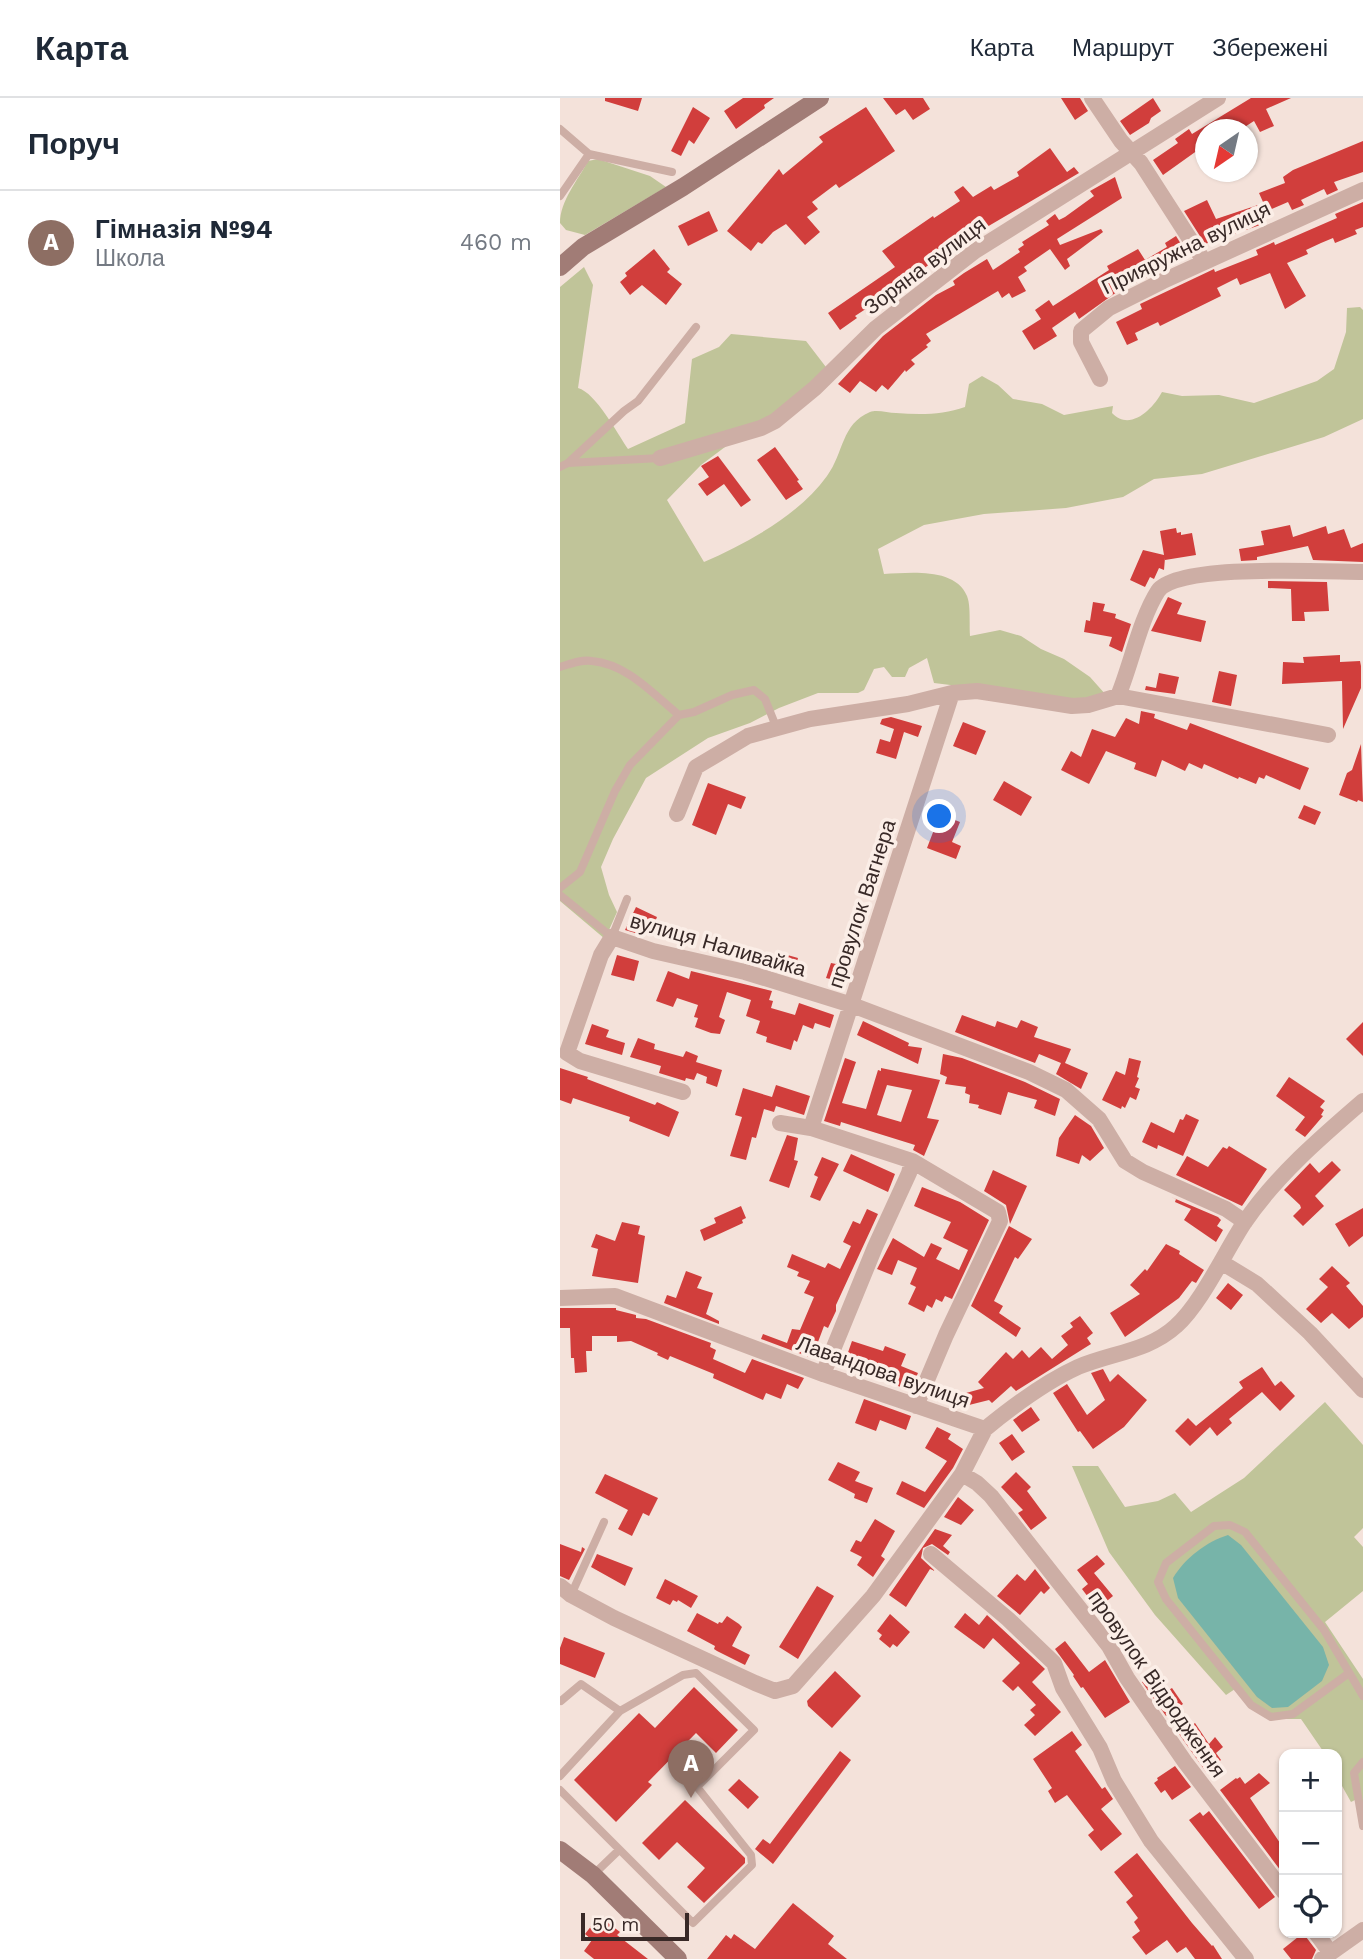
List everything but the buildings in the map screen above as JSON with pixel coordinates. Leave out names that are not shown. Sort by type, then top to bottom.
[{"type":"street","points":[[560,267],[583,247],[683,187],[820,98]]},
{"type":"street","points":[[1092,98],[1141,163],[1204,261]]},
{"type":"street","name":"Зоряна вулиця","points":[[660,458],[761,428],[775,421],[815,388],[876,328],[975,251],[1218,98]]},
{"type":"street","name":"Прияружна вулиця","points":[[1100,379],[1081,342],[1081,331],[1109,308],[1204,261],[1363,190]]},
{"type":"street","points":[[1118,696],[1159,589],[1177,579],[1206,573],[1363,572]]},
{"type":"street","points":[[677,814],[696,767],[748,737],[810,719],[908,704],[952,693],[977,691],[1072,706],[1088,705],[1118,696],[1328,735]]},
{"type":"street","name":"провулок Вагнера","points":[[811,1128],[952,693]]},
{"type":"street","name":"вулиця Наливайка","points":[[563,1051],[601,955],[612,937],[653,951],[745,972],[852,1005]]},
{"type":"street","points":[[852,1005],[1029,1072],[1066,1090],[1099,1119],[1125,1161],[1143,1172],[1226,1209],[1245,1222]]},
{"type":"street","points":[[563,1051],[580,1061],[683,1092]]},
{"type":"street","name":"Лавандова вулиця","points":[[560,1298],[615,1296],[823,1374],[985,1429],[1016,1405],[1079,1367],[1158,1340],[1178,1325],[1245,1222],[1284,1173],[1363,1101]]},
{"type":"street","points":[[780,1123],[811,1128],[912,1161],[998,1212],[1000,1222],[946,1335],[916,1406]]},
{"type":"street","points":[[823,1374],[912,1161]]},
{"type":"street","points":[[1221,1262],[1257,1284],[1310,1333],[1363,1390]]},
{"type":"street","points":[[566,1591],[614,1618],[765,1687],[775,1691],[793,1686],[873,1596],[962,1474],[985,1429]]},
{"type":"street","name":"провулок Відродження","points":[[962,1474],[990,1496],[1109,1646],[1127,1678],[1178,1752],[1279,1885]]},
{"type":"street","points":[[931,1554],[1008,1619],[1054,1663],[1063,1688],[1100,1748],[1114,1781],[1151,1841],[1246,1959]]},
{"type":"street","points":[[560,1850],[593,1875],[678,1959]]},
{"type":"street","points":[[1318,1938],[1326,1956],[1363,1930]]},
{"type":"lane","points":[[560,130],[589,153],[672,172]]},
{"type":"lane","points":[[560,196],[589,153]]},
{"type":"lane","points":[[564,465],[638,401],[696,327]]},
{"type":"lane","points":[[564,465],[660,458]]},
{"type":"lane","points":[[560,667],[590,660],[616,666],[679,715]]},
{"type":"lane","points":[[560,888],[580,872],[615,791],[630,765],[679,715],[694,712],[732,695],[754,690],[765,699],[778,729]]},
{"type":"lane","points":[[560,895],[612,937],[626,899]]},
{"type":"lane","points":[[566,1591],[604,1522]]},
{"type":"lane","points":[[1349,1672],[1293,1714],[1271,1717],[1251,1705],[1166,1599],[1158,1582],[1166,1563],[1214,1526],[1230,1525],[1245,1532],[1324,1630],[1349,1672],[1363,1696]]},
{"type":"lane","points":[[560,1776],[620,1711],[683,1675],[696,1673],[754,1730],[696,1787],[751,1855],[752,1865],[693,1923],[560,1790]]},
{"type":"lane","points":[[561,1701],[581,1684],[620,1711]]},
{"type":"lane","points":[[1363,1762],[1354,1773],[1363,1826]]},
{"type":"lane","points":[[593,1875],[619,1850]]},
{"type":"green space","points":[[598,159],[650,176],[666,187],[585,235],[566,230],[560,223],[566,199],[588,161]]},
{"type":"green space","points":[[584,267],[593,285],[578,388],[599,405],[628,449],[685,423],[692,359],[719,347],[731,334],[806,341],[829,371],[773,417],[733,441],[701,465],[667,500],[704,562],[771,527],[802,504],[827,476],[848,431],[861,417],[873,411],[931,414],[965,407],[969,384],[982,376],[998,385],[1013,399],[1042,404],[1064,415],[1113,406],[1112,413],[1119,418],[1133,419],[1147,411],[1162,392],[1182,396],[1219,395],[1254,403],[1317,381],[1334,369],[1346,332],[1347,308],[1360,307],[1363,310],[1363,419],[1324,437],[1202,474],[1154,479],[1123,497],[1066,508],[984,514],[924,525],[878,549],[884,574],[942,576],[961,587],[968,600],[970,636],[1000,630],[1021,636],[1064,659],[1090,677],[1106,695],[1073,700],[934,683],[927,658],[909,668],[905,677],[892,677],[884,667],[874,669],[864,690],[858,693],[818,693],[708,738],[646,778],[613,839],[601,867],[617,912],[605,939],[560,901],[560,287]]},
{"type":"green space","points":[[1325,1402],[1363,1445],[1363,1528],[1354,1537],[1363,1547],[1363,1591],[1325,1622],[1363,1679],[1363,1812],[1357,1799],[1351,1802],[1342,1786],[1342,1749],[1322,1749],[1301,1719],[1269,1719],[1235,1689],[1226,1695],[1155,1615],[1109,1552],[1072,1466],[1098,1466],[1125,1507],[1158,1501],[1175,1493],[1191,1512],[1244,1478]]},
{"type":"water","points":[[1228,1535],[1241,1545],[1323,1647],[1329,1665],[1322,1681],[1288,1707],[1272,1708],[1257,1697],[1178,1598],[1173,1578],[1178,1571],[1197,1552]]},
{"type":"place","name":"Гімназія №94","points":[[691,1798]]}]
